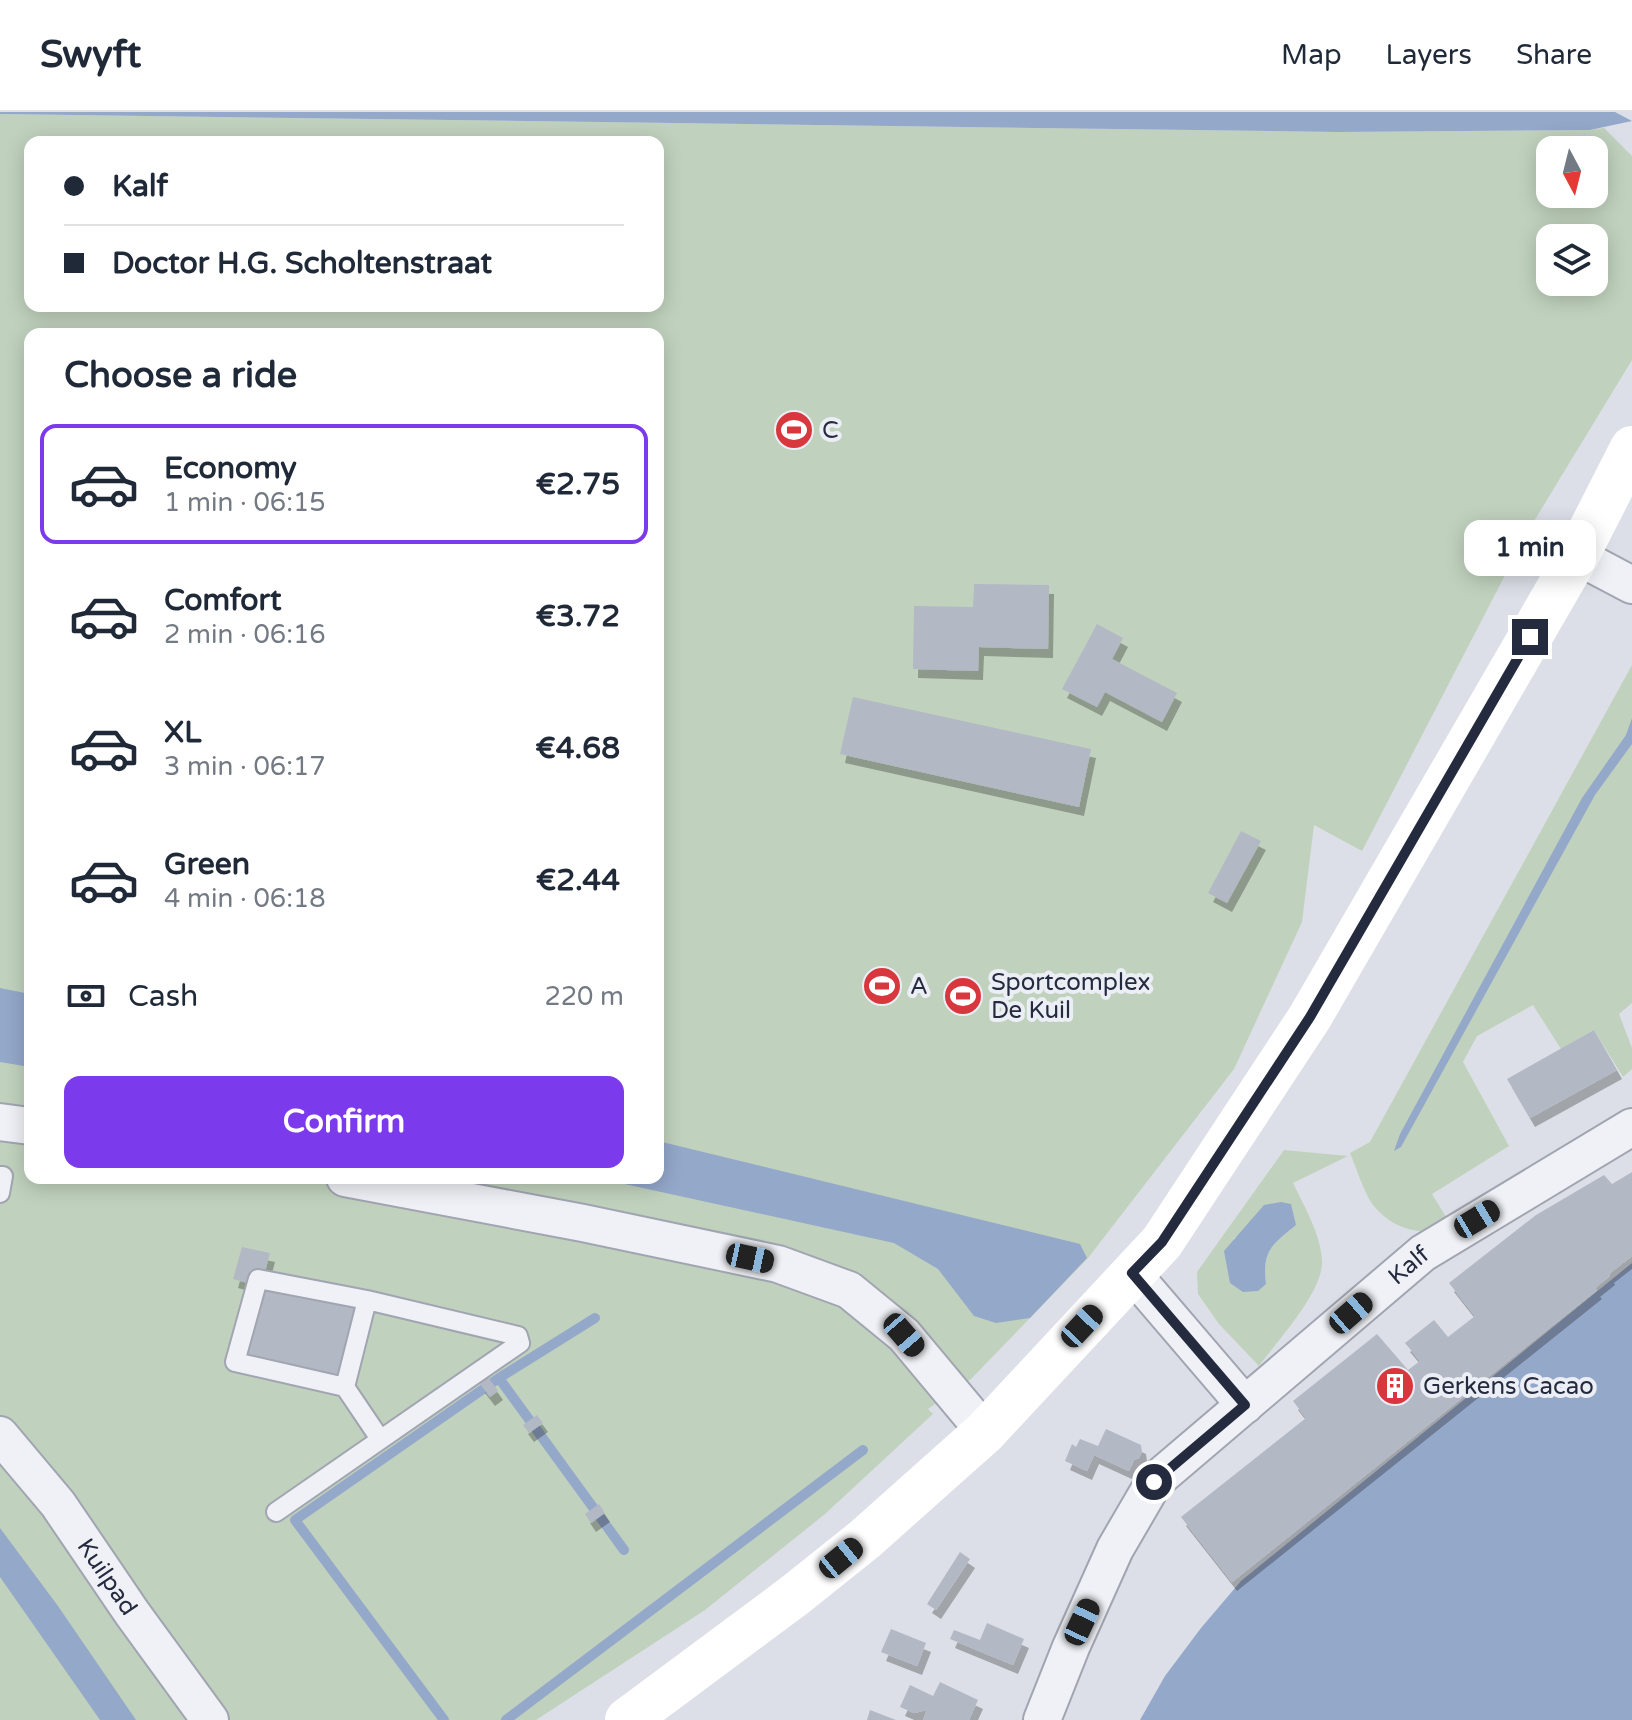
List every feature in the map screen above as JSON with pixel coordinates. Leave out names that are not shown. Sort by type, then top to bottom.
[{"type":"main road","points":[[627,1720],[853,1549],[985,1432],[1162,1242],[1310,1017],[1577,556],[1632,448]]},
{"type":"street","points":[[1577,556],[1632,585]]},
{"type":"street","points":[[0,1122],[24,1125]]},
{"type":"street","name":"Kalf","points":[[1042,1720],[1115,1549],[1154,1482],[1423,1253],[1632,1127]]},
{"type":"street","points":[[377,1184],[778,1264],[849,1290],[904,1335],[985,1432]]},
{"type":"street","points":[[1132,1273],[1245,1405]]},
{"type":"street","name":"Kuilpad","points":[[0,1435],[58,1504],[210,1720]]},
{"type":"lane","points":[[0,1176],[3,1176],[0,1193]]},
{"type":"lane","points":[[276,1512],[520,1343],[518,1336],[367,1300],[258,1279],[235,1362],[345,1387],[380,1439]]},
{"type":"lane","points":[[345,1387],[367,1300]]},
{"type":"green space","name":"Sportcomplex De Kuil","points":[[0,114],[1337,132],[1604,128],[1632,156],[1632,360],[1528,531],[1362,851],[1314,825],[1302,922],[1234,1069],[1088,1258],[971,1379],[928,1409],[933,1414],[825,1514],[705,1610],[536,1720],[0,1720]]},
{"type":"green space","points":[[1632,665],[1632,1003],[1619,1014],[1632,1048],[1632,1069],[1623,1077],[1594,1030],[1561,1049],[1533,1005],[1477,1036],[1463,1062],[1509,1146],[1432,1194],[1451,1225],[1430,1231],[1399,1226],[1373,1205],[1350,1153],[1370,1142]]},
{"type":"green space","points":[[1284,1150],[1348,1156],[1293,1183],[1318,1239],[1321,1271],[1308,1300],[1259,1366],[1219,1324],[1198,1294],[1197,1272]],"holes":[[[1296,1225],[1270,1249],[1266,1284],[1233,1238]]]},
{"type":"water","points":[[0,112],[1615,112],[1632,121],[1590,130],[1337,132]]},
{"type":"water","points":[[1632,718],[1632,744],[1595,795],[1401,1147],[1394,1151],[1400,1134],[1582,798],[1626,735]]},
{"type":"water","points":[[0,988],[24,993],[24,1066],[0,1062]]},
{"type":"water","points":[[664,1142],[1080,1244],[1087,1258],[1030,1318],[996,1323],[974,1316],[938,1269],[894,1243],[624,1184],[664,1184]]},
{"type":"water","points":[[1291,1204],[1296,1225],[1270,1249],[1266,1284],[1258,1291],[1243,1292],[1230,1283],[1224,1251],[1264,1205]]},
{"type":"water","points":[[1632,1263],[1632,1720],[1140,1720],[1165,1676],[1241,1581]]},
{"type":"water","points":[[0,1528],[136,1720],[100,1720],[0,1577]]},
{"type":"building","points":[[974,584],[1049,585],[1048,649],[979,647],[978,671],[913,669],[914,606],[973,607]]},
{"type":"building","points":[[1097,624],[1123,638],[1112,659],[1177,693],[1162,722],[1105,692],[1097,707],[1062,689]]},
{"type":"building","points":[[853,697],[1091,749],[1079,807],[840,754]]},
{"type":"building","points":[[1241,831],[1261,841],[1227,903],[1208,893]]},
{"type":"building","points":[[1594,1030],[1617,1070],[1530,1118],[1507,1079]]},
{"type":"building","name":"Gerkens Cacao","points":[[1632,1172],[1632,1256],[1609,1274],[1595,1288],[1597,1290],[1232,1582],[1181,1517],[1306,1418],[1293,1401],[1377,1334],[1408,1370],[1420,1361],[1405,1343],[1434,1320],[1448,1337],[1475,1316],[1449,1283],[1536,1215],[1604,1175],[1612,1184]]},
{"type":"building","points":[[242,1247],[270,1253],[263,1279],[255,1285],[233,1279]]},
{"type":"building","points":[[260,1282],[355,1305],[337,1376],[243,1353]]},
{"type":"building","points":[[488,1377],[498,1391],[490,1397],[480,1384]]},
{"type":"building","points":[[537,1415],[543,1423],[529,1433],[523,1425]]},
{"type":"building","points":[[1106,1429],[1141,1445],[1142,1452],[1129,1471],[1094,1455],[1087,1471],[1065,1461],[1072,1444],[1076,1447],[1080,1439],[1098,1446]]},
{"type":"building","points":[[599,1504],[605,1513],[591,1523],[585,1514]]},
{"type":"building","points":[[960,1552],[970,1559],[936,1610],[927,1604]]},
{"type":"building","points":[[987,1623],[1024,1639],[1013,1665],[950,1639],[954,1630],[980,1640]]},
{"type":"building","points":[[891,1629],[926,1643],[917,1666],[881,1652]]},
{"type":"building","points":[[940,1682],[978,1700],[969,1720],[923,1720],[927,1710],[914,1713],[900,1707],[910,1685],[933,1696]]},
{"type":"building","points":[[870,1710],[896,1720],[867,1720]]},
{"type":"waterway","points":[[595,1318],[499,1378],[624,1550]]},
{"type":"waterway","points":[[444,1720],[295,1520],[499,1378]]},
{"type":"waterway","points":[[506,1720],[863,1450]]},
{"type":"place","name":"C","points":[[794,430]]},
{"type":"place","name":"A","points":[[882,986]]},
{"type":"place","name":"Sportcomplex De Kuil","points":[[963,996]]},
{"type":"place","name":"Gerkens Cacao","points":[[1395,1386]]},
{"type":"route","points":[[1154,1482],[1245,1405],[1132,1273],[1162,1242],[1310,1017],[1530,637]]}]
